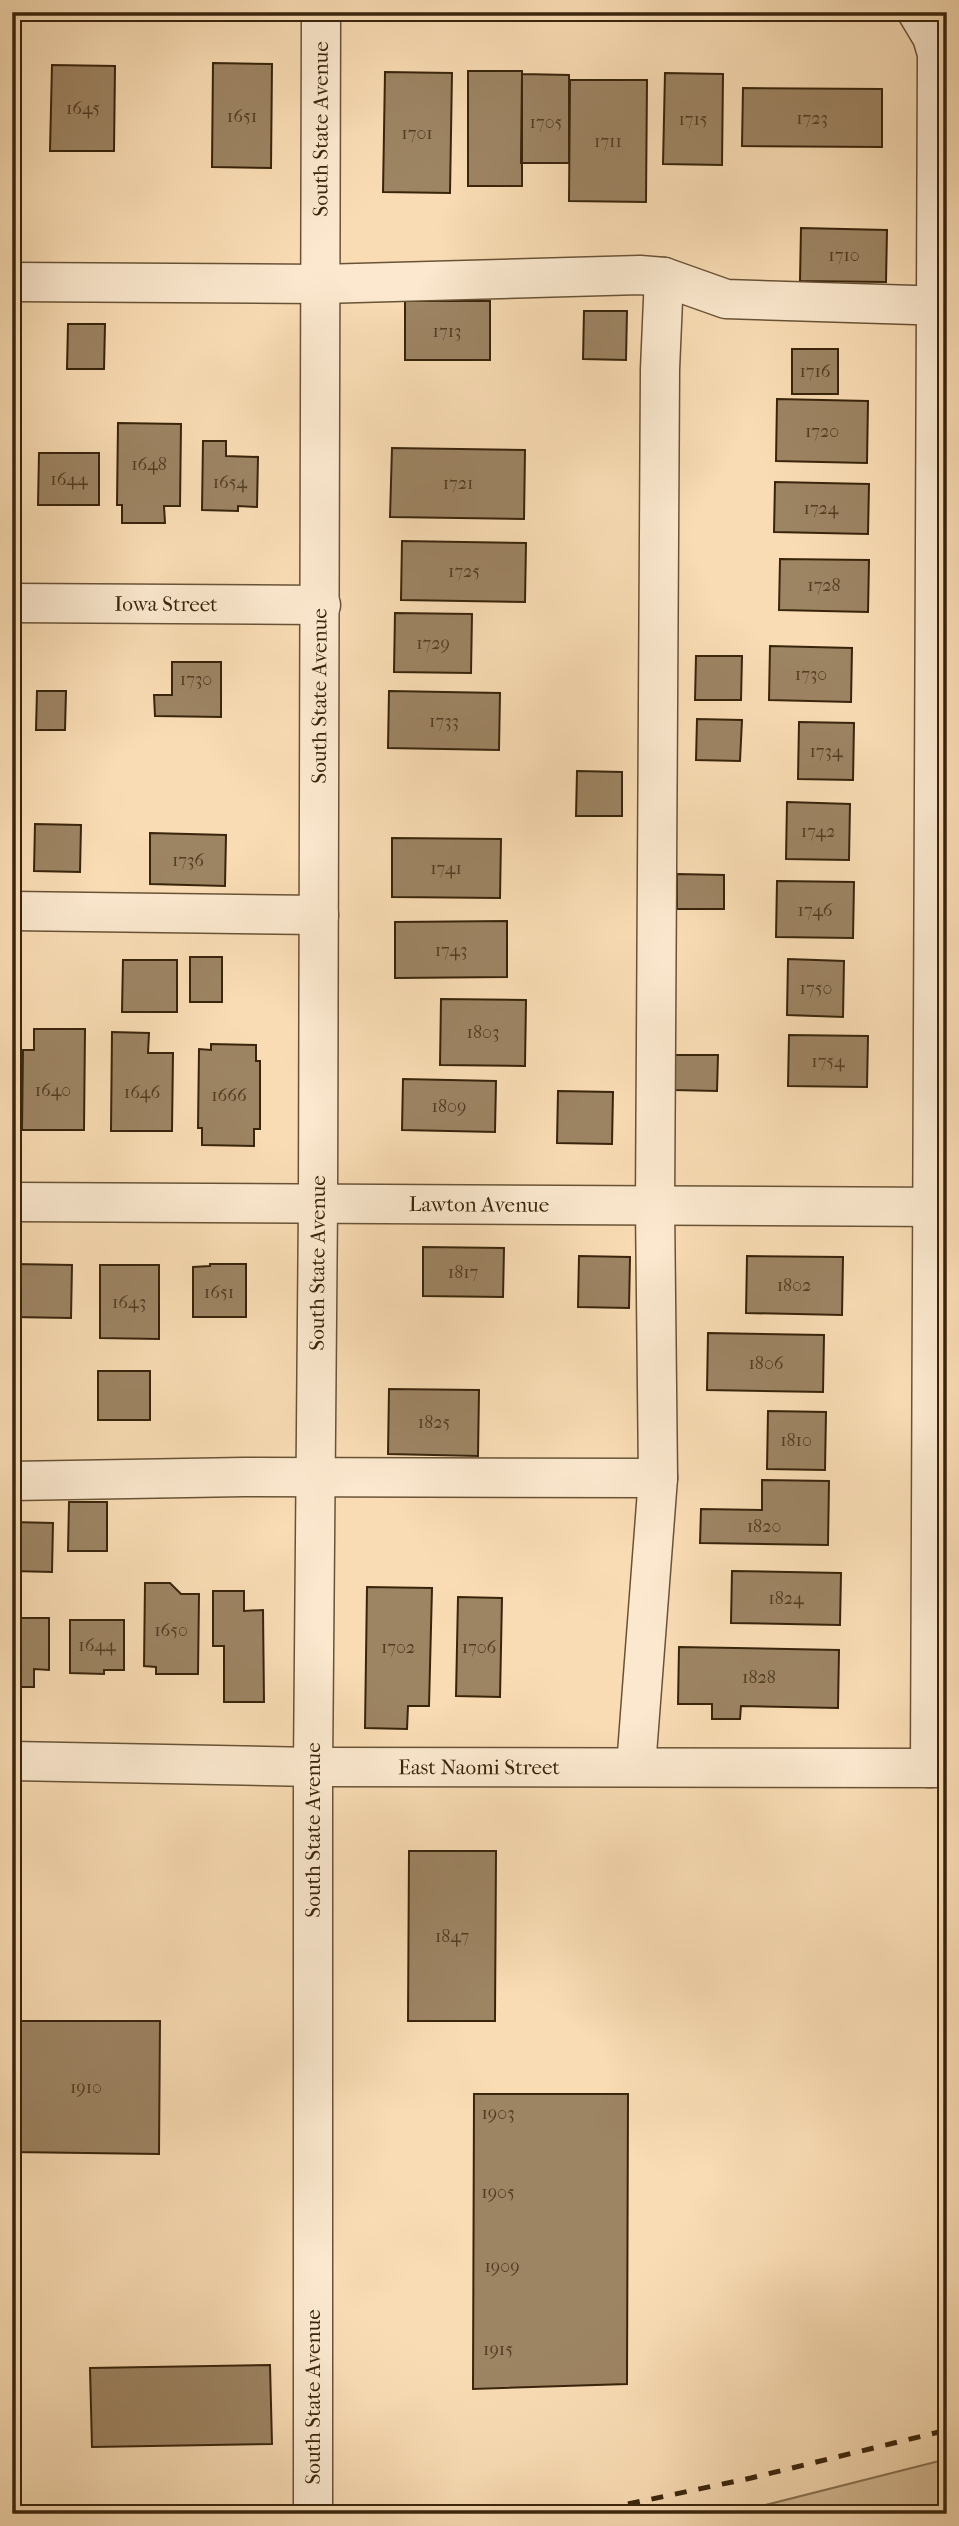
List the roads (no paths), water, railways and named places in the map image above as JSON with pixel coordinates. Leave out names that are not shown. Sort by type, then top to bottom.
[{"type":"street","name":"South State Avenue","points":[[313,2514],[313,1767],[321,605],[321,12]]},
{"type":"street","points":[[917,12],[932,37],[937,54],[940,306],[938,1768]]},
{"type":"street","points":[[12,282],[321,285],[640,275],[664,277],[726,299],[940,306]]},
{"type":"street","points":[[636,1767],[658,1478],[655,1206],[660,369],[664,277]]},
{"type":"street","name":"Iowa Street","points":[[12,603],[321,605]]},
{"type":"street","points":[[12,911],[319,915]]},
{"type":"street","name":"Lawton Avenue","points":[[12,1202],[939,1207]]},
{"type":"street","points":[[12,1481],[658,1478]]},
{"type":"street","name":"East Naomi Street","points":[[12,1762],[313,1767],[938,1768]]},
{"type":"railway","points":[[581,2514],[751,2478],[947,2430]]}]
